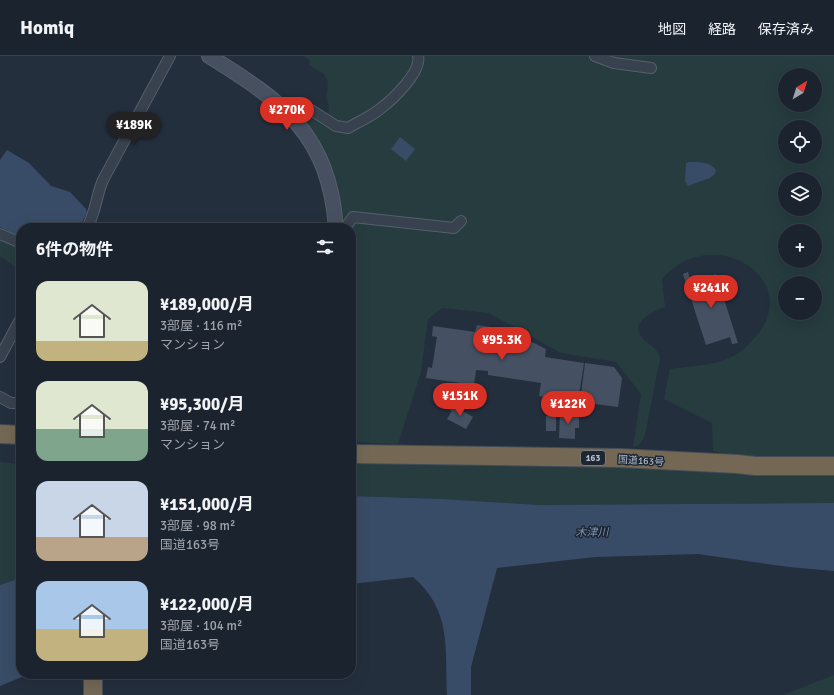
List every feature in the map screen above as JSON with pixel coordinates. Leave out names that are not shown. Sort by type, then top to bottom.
[{"type":"highway","points":[[0,434],[16,435]]},
{"type":"highway","name":"国道163号","points":[[356,454],[619,458],[755,466],[834,466]]},
{"type":"highway","points":[[92,695],[93,679]]},
{"type":"street","points":[[90,223],[95,212],[98,192],[103,180],[170,56]]},
{"type":"street","points":[[209,56],[248,80],[272,98],[297,123],[309,139],[326,174],[334,208],[336,223]]},
{"type":"street","points":[[297,123],[301,114],[311,110],[336,126],[348,128],[380,109],[400,90],[417,69],[419,63],[418,56]]},
{"type":"street","points":[[595,56],[614,63],[651,68]]},
{"type":"street","points":[[348,223],[354,216],[454,228],[461,221]]},
{"type":"street","points":[[0,234],[16,241]]},
{"type":"street","points":[[0,357],[16,327]]},
{"type":"street","points":[[0,397],[11,403],[16,403]]},
{"type":"green space","points":[[304,56],[834,56],[834,461],[788,461],[758,459],[728,455],[713,451],[712,423],[664,399],[670,369],[722,361],[737,354],[754,339],[768,314],[769,294],[761,277],[746,264],[726,256],[704,255],[682,262],[662,279],[665,307],[648,315],[643,319],[638,328],[639,334],[656,350],[660,359],[645,435],[639,445],[633,447],[641,394],[616,362],[561,353],[489,313],[442,308],[428,319],[421,372],[398,444],[356,442],[356,223],[344,223],[340,199],[332,174],[320,149],[305,124],[309,117],[338,132],[348,132],[328,118],[329,106],[326,98],[328,82],[324,74],[309,65],[310,61]],"holes":[[[689,162],[710,165],[716,170],[715,174],[710,178],[688,186]]]},
{"type":"green space","points":[[0,237],[16,244],[16,267],[0,256]]},
{"type":"green space","points":[[356,459],[834,471],[834,503],[540,505],[443,499],[356,496]]},
{"type":"green space","points":[[0,462],[16,464],[16,580],[0,585]]},
{"type":"green space","points":[[834,675],[834,695],[783,695]]},
{"type":"water","points":[[400,137],[415,149],[406,161],[391,149]]},
{"type":"water","points":[[7,150],[29,163],[51,186],[70,192],[86,209],[87,213],[82,223],[16,223],[16,235],[0,227],[0,160]]},
{"type":"water","points":[[689,162],[711,165],[716,170],[715,174],[710,178],[688,186],[685,181],[686,163]]},
{"type":"water","name":"木津川","points":[[356,496],[443,499],[540,505],[834,503],[834,571],[789,567],[698,554],[595,557],[497,568],[471,667],[471,695],[447,695],[446,646],[440,617],[426,590],[413,577],[356,583]]},
{"type":"water","points":[[16,580],[17,679],[0,686],[0,585]]},
{"type":"building","points":[[688,272],[691,283],[716,274],[738,343],[732,344],[730,337],[706,345],[683,274]]},
{"type":"building","points":[[477,325],[512,330],[512,332],[546,349],[545,357],[584,363],[578,402],[539,396],[541,383],[488,375],[488,371],[476,370],[474,385],[426,378],[428,367],[432,368],[437,337],[432,336],[433,326],[475,332]]},
{"type":"building","points":[[585,363],[614,367],[622,378],[618,407],[580,402]]},
{"type":"building","points":[[452,405],[473,417],[466,429],[447,419],[452,411],[449,410]]},
{"type":"building","points":[[560,412],[576,413],[576,415],[579,415],[579,428],[575,428],[575,439],[559,438]]},
{"type":"building","points":[[546,416],[556,416],[556,431],[546,431]]}]
